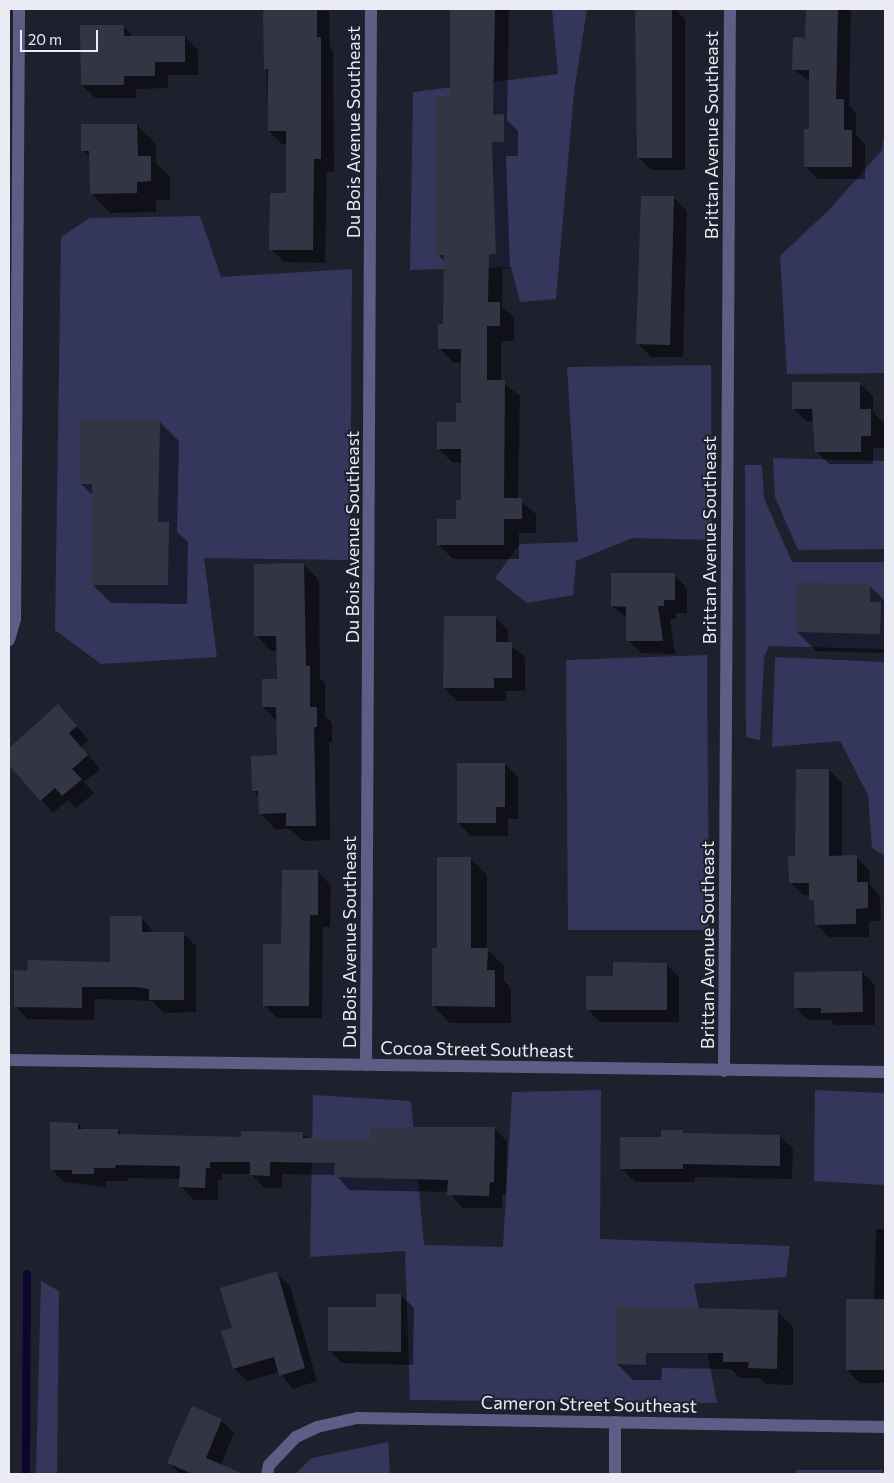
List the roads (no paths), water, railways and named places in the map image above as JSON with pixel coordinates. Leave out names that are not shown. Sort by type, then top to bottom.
[{"type":"street","points":[[9,640],[15,619],[19,9]]},
{"type":"street","name":"Du Bois Avenue Southeast","points":[[366,1065],[372,9]]},
{"type":"street","name":"Brittan Avenue Southeast","points":[[724,1071],[730,9]]},
{"type":"street","name":"Cocoa Street Southeast","points":[[9,1060],[885,1072]]},
{"type":"street","name":"Cameron Street Southeast","points":[[267,1474],[269,1465],[296,1437],[317,1427],[357,1418],[885,1427]]},
{"type":"street","points":[[615,1422],[615,1474]]},
{"type":"waterway","points":[[26,1474],[27,1274]]}]
